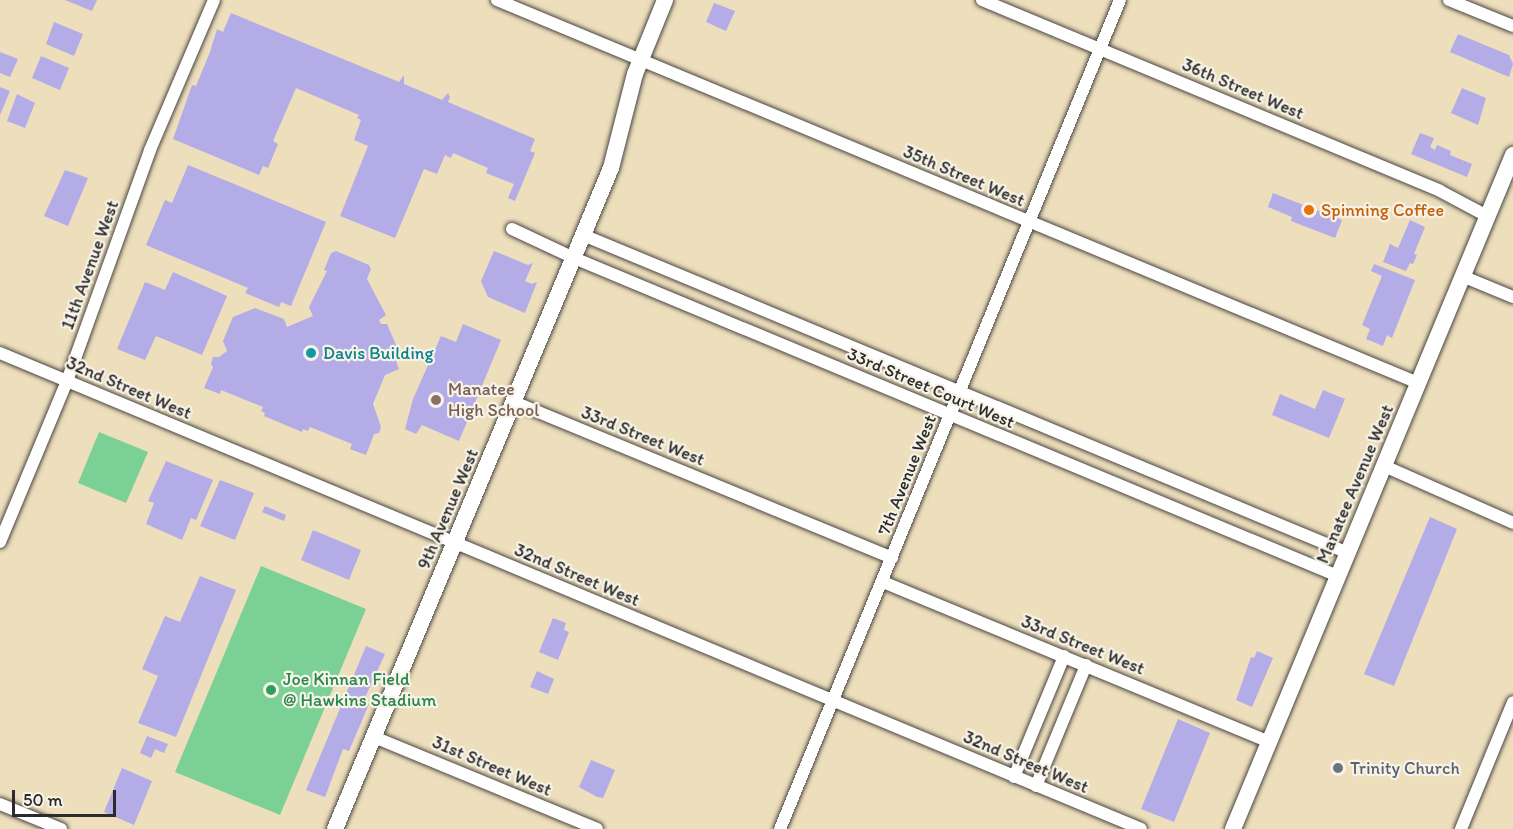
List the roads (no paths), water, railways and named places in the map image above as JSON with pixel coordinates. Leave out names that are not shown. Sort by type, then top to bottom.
[{"type":"street","name":"11th Avenue West","points":[[0,542],[67,381],[150,150],[214,0]]},
{"type":"street","name":"35th Street West","points":[[497,0],[1418,383]]},
{"type":"street","name":"9th Avenue West","points":[[335,829],[611,168],[630,93],[665,0]]},
{"type":"street","name":"36th Street West","points":[[982,0],[1440,191],[1487,216]]},
{"type":"street","name":"7th Avenue West","points":[[780,829],[1120,0]]},
{"type":"street","points":[[1449,0],[1513,26]]},
{"type":"street","name":"Manatee Avenue West","points":[[1233,829],[1513,155]]},
{"type":"street","name":"33rd Street Court West","points":[[512,229],[574,258],[1338,576]]},
{"type":"street","name":"33rd Street Court West","points":[[583,235],[1348,553]]},
{"type":"street","points":[[1462,276],[1513,297]]},
{"type":"street","name":"32nd Street West","points":[[0,353],[1141,829]]},
{"type":"street","name":"33rd Street West","points":[[514,402],[892,558]]},
{"type":"street","points":[[1384,466],[1513,523]]},
{"type":"street","name":"33rd Street West","points":[[882,582],[1269,742]]},
{"type":"street","points":[[1014,777],[1064,656]]},
{"type":"street","points":[[1036,786],[1086,665]]},
{"type":"street","points":[[1461,829],[1513,702]]},
{"type":"street","name":"31st Street West","points":[[374,736],[597,829]]},
{"type":"street","points":[[0,804],[61,829]]},
{"type":"place","name":"Spinning Coffee","points":[[1309,210]]},
{"type":"place","name":"Davis Building","points":[[311,353]]},
{"type":"place","name":"Manatee High School","points":[[436,400]]},
{"type":"place","name":"Joe Kinnan Field @ Hawkins Stadium","points":[[271,690]]},
{"type":"place","name":"Trinity Church","points":[[1338,768]]}]
